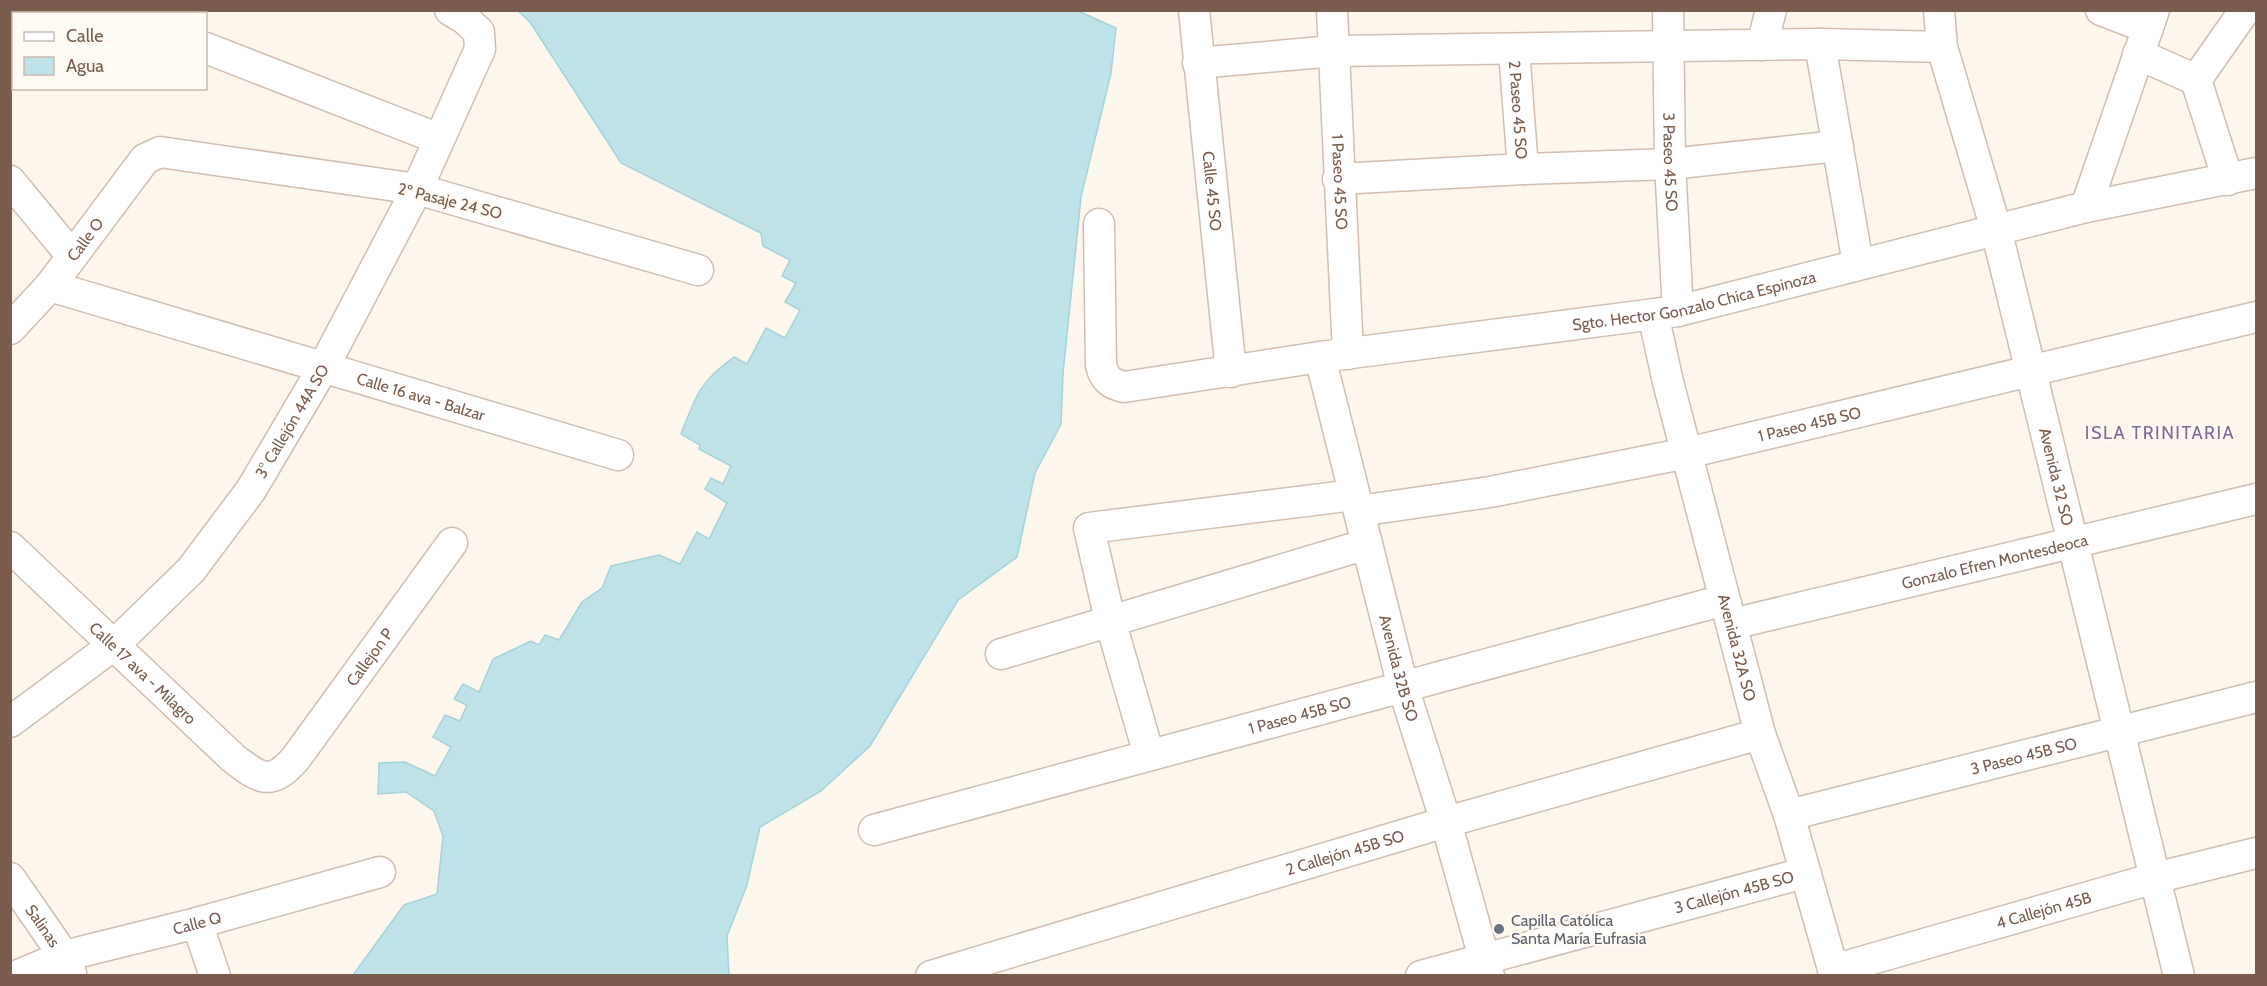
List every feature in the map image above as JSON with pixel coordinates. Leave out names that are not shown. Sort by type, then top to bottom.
[{"type":"street","name":"3° Callejón 44A SO","points":[[10,722],[114,644],[191,570],[251,490],[323,368],[417,189],[480,50],[479,32],[465,19],[450,10]]},
{"type":"street","name":"Calle 45 SO","points":[[1194,10],[1231,372]]},
{"type":"street","name":"1 Paseo 45 SO","points":[[1332,10],[1338,179],[1334,356]]},
{"type":"street","name":"3 Paseo 45 SO","points":[[1666,312],[1670,164],[1668,10]]},
{"type":"street","points":[[1762,45],[1771,10]]},
{"type":"street","points":[[2102,10],[2147,31],[2196,80],[2228,180]]},
{"type":"street","points":[[2196,80],[2245,10]]},
{"type":"street","name":"Avenida 32 SO","points":[[1939,12],[1942,47],[1996,229],[2179,975]]},
{"type":"street","points":[[2086,207],[2147,31]]},
{"type":"street","points":[[1198,63],[1334,51],[1820,44],[1942,47]]},
{"type":"street","points":[[1820,44],[1858,264]]},
{"type":"street","points":[[207,48],[438,139]]},
{"type":"street","name":"2 Paseo 45 SO","points":[[1514,50],[1523,169]]},
{"type":"street","points":[[1338,179],[1670,164],[1838,146]]},
{"type":"street","name":"2º Pasaje 24 SO","points":[[160,152],[417,189],[698,270]]},
{"type":"street","name":"Calle O","points":[[10,329],[50,286],[145,159],[160,152]]},
{"type":"street","name":"Sgto. Hector Gonzalo Chica Espinoza","points":[[1099,224],[1102,372],[1111,383],[1124,387],[1334,356],[1666,312],[2086,207],[2256,173]]},
{"type":"street","points":[[10,181],[72,256]]},
{"type":"street","name":"Calle 16 ava - Balzar","points":[[50,286],[618,455]]},
{"type":"street","name":"Avenida 32A SO","points":[[1666,312],[1687,453],[1760,734],[1789,815],[1834,973]]},
{"type":"street","name":"1 Paseo 45B SO","points":[[1110,620],[1089,528],[1490,492],[1687,453],[2256,317]]},
{"type":"street","name":"Avenida 32B SO","points":[[1334,356],[1356,503],[1403,687],[1446,822],[1487,966]]},
{"type":"street","name":"Gonzalo Efren Montesdeoca","points":[[1728,612],[2072,542],[2256,499]]},
{"type":"street","name":"Callejon P","points":[[285,771],[452,543]]},
{"type":"street","points":[[1001,654],[1367,544]]},
{"type":"street","name":"Calle 17 ava - Milagro","points":[[10,547],[244,766],[264,777],[275,777],[285,771]]},
{"type":"street","name":"1 Paseo 45B SO","points":[[874,830],[1403,687],[1728,612]]},
{"type":"street","points":[[1110,620],[1149,756]]},
{"type":"street","name":"3 Paseo 45B SO","points":[[1789,815],[2256,698]]},
{"type":"street","name":"2 Callejón 45B SO","points":[[931,975],[1446,822],[1760,734]]},
{"type":"street","name":"4 Callejón 45B","points":[[1834,973],[2155,878],[2256,853]]},
{"type":"street","name":"Calle Q","points":[[16,975],[68,966],[197,923],[380,873]]},
{"type":"street","name":"3 Callejón 45B SO","points":[[1421,975],[1487,966],[1804,873]]},
{"type":"street","name":"Salinas","points":[[10,878],[68,966]]},
{"type":"street","points":[[197,923],[215,975]]},
{"type":"water","points":[[1076,10],[1116,28],[1111,73],[1081,197],[1063,374],[1061,424],[1035,473],[1017,557],[958,600],[870,746],[821,791],[760,827],[747,885],[727,936],[729,975],[353,975],[404,905],[437,894],[443,836],[434,811],[406,792],[378,794],[379,763],[405,762],[435,776],[451,747],[433,737],[445,715],[460,721],[467,705],[454,699],[463,684],[479,692],[493,659],[531,641],[539,645],[545,635],[559,640],[582,602],[602,588],[611,566],[659,555],[680,564],[697,532],[709,539],[727,503],[705,489],[711,478],[723,484],[731,466],[699,449],[700,445],[681,434],[686,421],[700,391],[713,374],[734,357],[747,364],[766,328],[785,338],[800,310],[785,302],[796,283],[782,276],[790,260],[763,246],[761,233],[621,163],[530,22],[518,11]]},
{"type":"place","name":"Capilla Católica Santa María Eufrasia","points":[[1499,929]]},
{"type":"district","name":"ISLA TRINITARIA","points":[[2160,433]]}]
